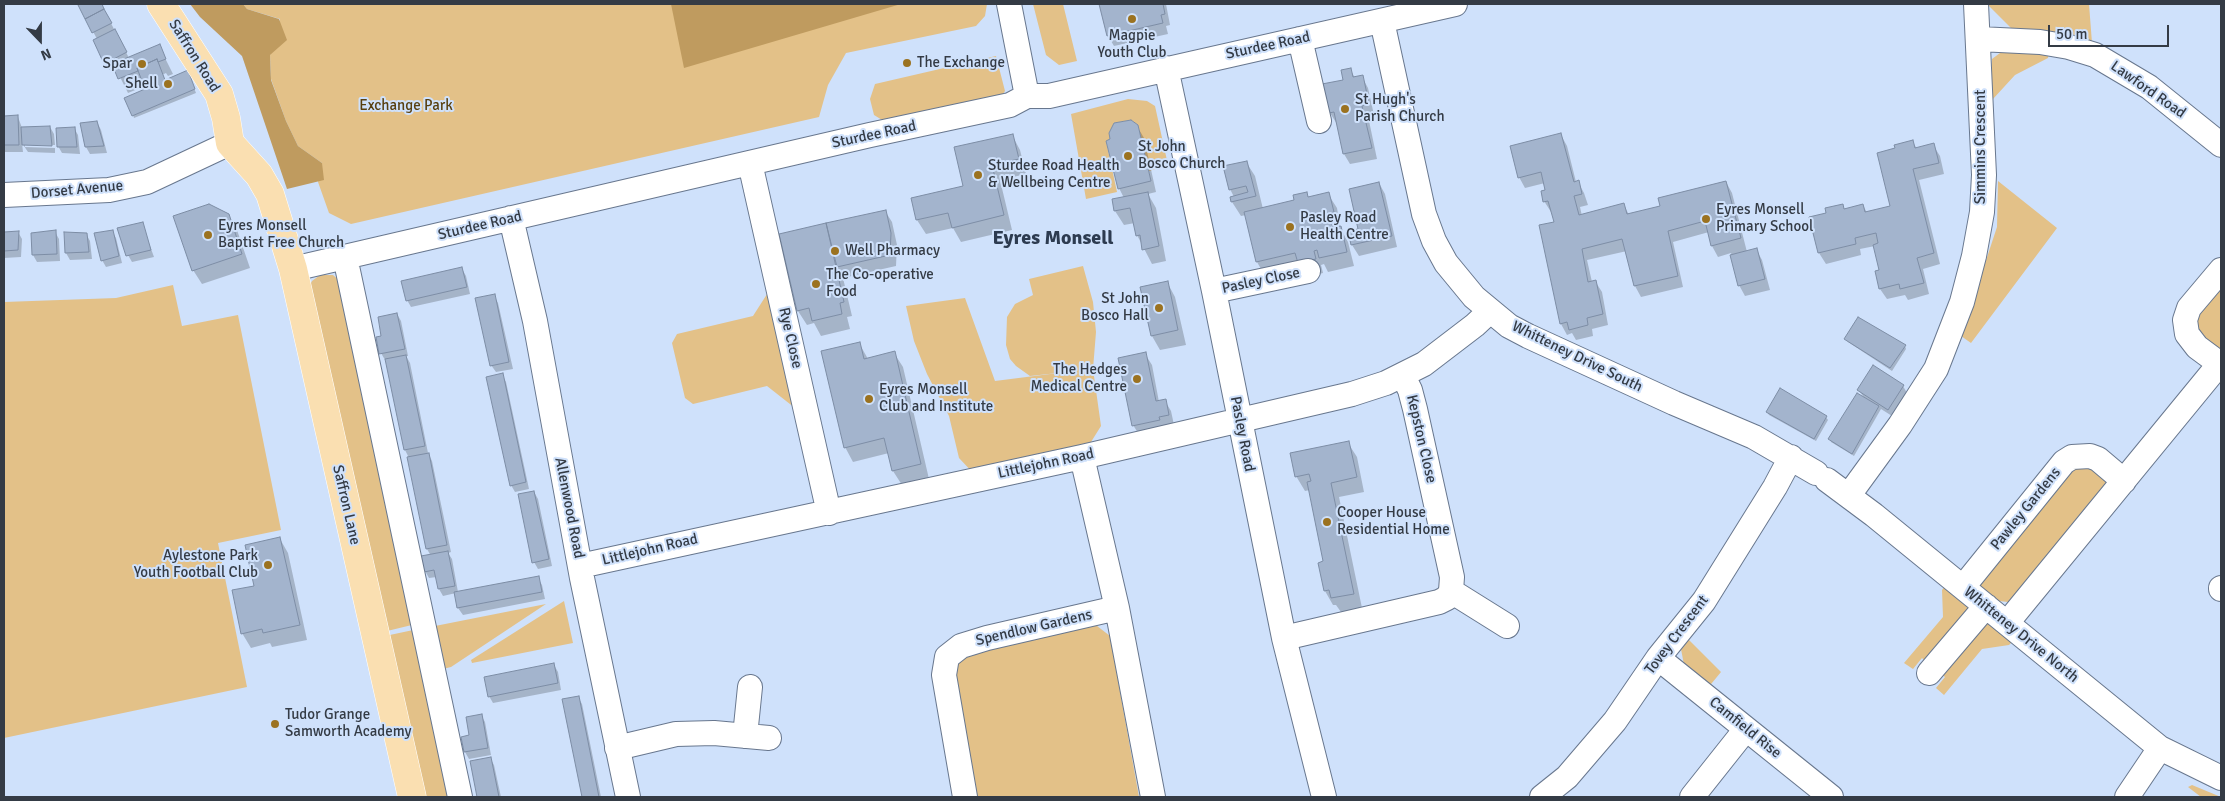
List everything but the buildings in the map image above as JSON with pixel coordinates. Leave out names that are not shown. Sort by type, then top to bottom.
[{"type":"main road","name":"Saffron Road","points":[[161,4],[219,94],[226,118],[230,143]]},
{"type":"main road","name":"Saffron Lane","points":[[230,143],[259,175],[270,194],[293,269],[412,797]]},
{"type":"street","points":[[1009,4],[1027,96]]},
{"type":"street","name":"Sturdee Road","points":[[293,269],[1010,105],[1027,96],[1049,96],[1455,4]]},
{"type":"street","name":"Simmins Crescent","points":[[1849,495],[1900,425],[1936,369],[1962,302],[1974,256],[1982,212],[1984,175],[1976,4]]},
{"type":"street","name":"Whitteney Drive South","points":[[1382,21],[1417,186],[1434,241],[1446,263],[1461,282],[1490,311],[1509,326],[1674,403],[1754,437],[1822,476]]},
{"type":"street","points":[[1300,39],[1319,121]]},
{"type":"street","name":"Lawford Road","points":[[1979,39],[2040,42],[2069,47],[2095,55],[2149,86],[2221,145]]},
{"type":"street","name":"Pasley Road","points":[[1166,68],[1214,291],[1284,638],[1324,797]]},
{"type":"street","name":"Dorset Avenue","points":[[4,195],[109,190],[147,182],[230,143]]},
{"type":"street","name":"Rye Close","points":[[750,163],[829,513]]},
{"type":"street","name":"Allenwood Road","points":[[511,218],[535,321],[580,566],[628,797]]},
{"type":"street","points":[[345,257],[460,797]]},
{"type":"street","points":[[2007,623],[2124,480],[2218,371],[2188,334],[2185,320],[2189,308],[2221,270]]},
{"type":"street","name":"Pasley Close","points":[[1214,291],[1308,271]]},
{"type":"street","name":"Littlejohn Road","points":[[580,566],[1082,457],[1352,394],[1403,376],[1443,351],[1490,311]]},
{"type":"street","name":"Kepston Close","points":[[1403,376],[1410,390],[1417,418],[1452,578],[1452,591]]},
{"type":"street","name":"Pawley Gardens","points":[[1963,587],[2064,462],[2072,457],[2090,456],[2098,459],[2124,480]]},
{"type":"street","points":[[1082,457],[1116,608],[1152,797]]},
{"type":"street","name":"Tovey Crescent","points":[[1542,797],[1567,777],[1609,728],[1658,658],[1704,601],[1775,487],[1790,457]]},
{"type":"street","name":"Whitteney Drive North","points":[[1822,476],[1849,495],[2160,748],[2221,778]]},
{"type":"street","points":[[1284,638],[1439,602],[1447,598],[1452,591],[1507,627]]},
{"type":"street","points":[[1929,673],[1986,606]]},
{"type":"street","name":"Spendlow Gardens","points":[[965,797],[944,675],[947,657],[961,646],[987,638],[1116,608]]},
{"type":"street","name":"Camfield Rise","points":[[1658,658],[1831,797]]},
{"type":"street","points":[[745,736],[750,687]]},
{"type":"street","points":[[1692,797],[1746,729]]},
{"type":"street","points":[[617,748],[676,734],[714,733],[769,738]]},
{"type":"street","points":[[2127,797],[2160,748]]},
{"type":"green space","name":"Exchange Park","points":[[243,4],[987,4],[985,16],[976,26],[846,53],[828,85],[819,117],[351,224],[329,213],[318,182],[322,163],[298,146],[286,121],[271,79],[270,55],[280,19],[247,9]]},
{"type":"green space","points":[[1033,4],[1063,4],[1077,61],[1059,65],[1046,55]]},
{"type":"green space","points":[[1987,4],[2089,4],[2092,43],[2015,32]]},
{"type":"green space","points":[[2011,51],[2049,53],[2048,58],[2015,75],[1993,99],[1989,100],[1992,59],[2000,53]]},
{"type":"green space","points":[[996,56],[1005,91],[999,100],[887,123],[874,115],[870,99],[875,84]]},
{"type":"green space","points":[[1128,99],[1147,101],[1155,106],[1168,165],[1149,171],[1138,125],[1131,120],[1114,123],[1109,133],[1110,139],[1106,141],[1117,192],[1086,199],[1071,114]]},
{"type":"green space","points":[[1998,181],[2057,228],[1971,343],[1961,336],[1997,227]]},
{"type":"green space","points":[[1083,266],[1093,302],[1096,332],[1093,369],[1101,426],[1091,442],[975,475],[959,458],[949,416],[927,374],[914,341],[906,306],[965,298],[995,381],[1058,373],[1030,376],[1016,366],[1010,359],[1006,345],[1007,317],[1015,304],[1033,295],[1029,279]]},
{"type":"green space","points":[[2221,270],[2221,362],[2197,347],[2189,308]]},
{"type":"green space","points":[[320,275],[333,275],[342,283],[416,624],[383,632],[307,291],[312,281]]},
{"type":"green space","points":[[173,285],[182,326],[238,315],[281,530],[218,543],[247,687],[4,738],[4,302],[116,298]]},
{"type":"green space","points":[[769,291],[795,408],[767,386],[693,404],[685,398],[672,343],[677,334],[753,316]]},
{"type":"green space","points":[[2083,463],[2107,477],[2108,486],[2019,599],[2008,602],[1990,597],[1982,590],[1979,581],[2074,468]]},
{"type":"green space","points":[[1945,586],[1968,606],[1968,611],[1925,661],[1922,658],[1913,669],[1904,663],[1943,617],[1942,590]]},
{"type":"green space","points":[[564,601],[573,643],[472,663],[471,660]]},
{"type":"green space","points":[[546,604],[451,667],[443,669],[435,626]]},
{"type":"green space","points":[[1092,622],[1110,636],[1139,797],[974,797],[954,662],[969,649]]},
{"type":"green space","points":[[1983,623],[1989,623],[2013,641],[2009,645],[1982,649],[1944,695],[1936,688],[1945,677],[1942,674]]},
{"type":"green space","points":[[418,629],[453,797],[422,797],[385,636]]},
{"type":"green space","points":[[1687,638],[1721,672],[1707,689],[1685,670],[1681,649]]},
{"type":"green space","points":[[2192,785],[2221,797],[2201,797],[2188,787]]},
{"type":"shaded area","points":[[190,4],[243,4],[247,9],[279,19],[287,40],[270,55],[271,80],[286,121],[298,146],[322,163],[324,180],[287,189],[242,56],[200,17]]},
{"type":"shaded area","points":[[671,4],[901,4],[684,68]]},
{"type":"place","name":"Magpie Youth Club","points":[[1132,19]]},
{"type":"place","name":"The Exchange","points":[[907,63]]},
{"type":"place","name":"Spar","points":[[142,64]]},
{"type":"place","name":"Shell","points":[[168,84]]},
{"type":"place","name":"St Hugh's Parish Church","points":[[1345,109]]},
{"type":"place","name":"St John Bosco Church","points":[[1128,156]]},
{"type":"place","name":"Sturdee Road Health & Wellbeing Centre","points":[[978,175]]},
{"type":"place","name":"Eyres Monsell Primary School","points":[[1706,219]]},
{"type":"place","name":"Pasley Road Health Centre","points":[[1290,227]]},
{"type":"place","name":"Eyres Monsell Baptist Free Church","points":[[208,235]]},
{"type":"place","name":"Well Pharmacy","points":[[835,251]]},
{"type":"place","name":"The Co-operative Food","points":[[816,284]]},
{"type":"place","name":"St John Bosco Hall","points":[[1159,308]]},
{"type":"place","name":"The Hedges Medical Centre","points":[[1137,379]]},
{"type":"place","name":"Eyres Monsell Club and Institute","points":[[869,399]]},
{"type":"place","name":"Cooper House Residential Home","points":[[1327,522]]},
{"type":"place","name":"Aylestone Park Youth Football Club","points":[[268,565]]},
{"type":"place","name":"Tudor Grange Samworth Academy","points":[[275,724]]},
{"type":"district","name":"Eyres Monsell","points":[[1053,239]]}]
